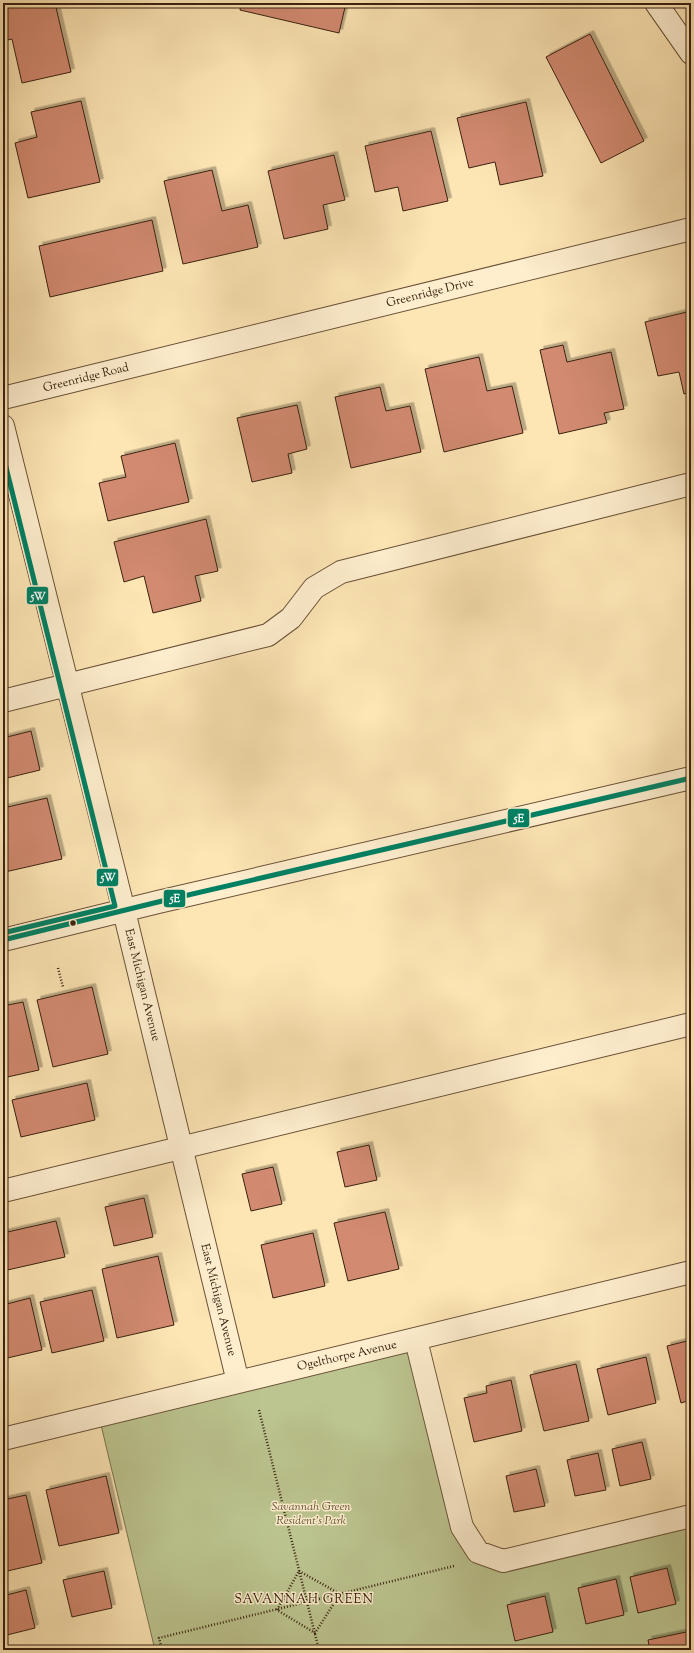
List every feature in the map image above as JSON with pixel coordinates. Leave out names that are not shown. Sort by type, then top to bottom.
[{"type":"street","points":[[656,3],[691,53]]},
{"type":"street","name":"Greenridge Drive","points":[[169,357],[691,229]]},
{"type":"street","name":"Greenridge Road","points":[[3,398],[169,357]]},
{"type":"street","name":"East Michigan Avenue","points":[[3,426],[124,911],[238,1382]]},
{"type":"street","points":[[3,701],[268,636],[292,618],[314,588],[341,572],[691,484]]},
{"type":"street","points":[[3,940],[691,778]]},
{"type":"street","points":[[3,1191],[691,1024]]},
{"type":"street","name":"Ogelthorpe Avenue","points":[[3,1439],[416,1340],[691,1272]]},
{"type":"street","points":[[416,1340],[462,1526],[478,1552],[504,1561],[691,1516]]},
{"type":"path","points":[[58,968],[63,987]]},
{"type":"path","points":[[260,1410],[319,1650]]},
{"type":"path","points":[[162,1650],[160,1638],[456,1566],[454,1560]]},
{"type":"path","points":[[299,1571],[340,1594]]},
{"type":"path","points":[[277,1610],[299,1571]]},
{"type":"path","points":[[315,1634],[340,1594]]},
{"type":"path","points":[[277,1610],[315,1634]]},
{"type":"green space","name":"Savannah Green Resident's Park","points":[[411,1350],[458,1542],[480,1562],[691,1523],[691,1650],[155,1650],[101,1425]]},
{"type":"building","points":[[3,3],[55,3],[71,72],[22,83],[12,39],[3,41]]},
{"type":"building","points":[[180,3],[188,3],[183,7]]},
{"type":"building","points":[[241,3],[346,3],[339,33],[240,10]]},
{"type":"building","points":[[590,34],[644,141],[601,163],[546,57]]},
{"type":"building","points":[[81,101],[100,182],[28,198],[15,143],[37,137],[31,112]]},
{"type":"building","points":[[526,102],[543,176],[500,185],[495,162],[469,168],[457,118]]},
{"type":"building","points":[[431,131],[448,201],[403,211],[398,187],[375,192],[365,146]]},
{"type":"building","points":[[334,155],[345,200],[323,205],[328,229],[284,239],[268,171]]},
{"type":"building","points":[[212,170],[222,211],[248,205],[258,247],[183,264],[164,181]]},
{"type":"building","points":[[152,220],[163,271],[50,297],[39,246]]},
{"type":"building","points":[[691,311],[691,392],[684,394],[679,372],[658,376],[645,322]]},
{"type":"building","points":[[563,345],[567,362],[611,352],[624,409],[604,413],[607,423],[559,434],[540,350]]},
{"type":"building","points":[[479,357],[487,391],[512,386],[523,433],[444,452],[425,369]]},
{"type":"building","points":[[380,387],[386,411],[410,406],[421,452],[351,468],[335,397]]},
{"type":"building","points":[[297,405],[307,449],[288,454],[292,473],[252,482],[237,418]]},
{"type":"building","points":[[175,443],[189,502],[108,521],[99,483],[126,477],[121,456]]},
{"type":"building","points":[[206,519],[218,571],[195,576],[201,601],[153,613],[144,576],[124,582],[114,542]]},
{"type":"building","points":[[31,731],[40,770],[3,779],[3,738]]},
{"type":"building","points":[[47,798],[62,859],[5,872],[3,862],[3,808]]},
{"type":"building","points":[[92,987],[108,1054],[53,1067],[37,1000]]},
{"type":"building","points":[[23,1002],[39,1070],[3,1078],[3,1006]]},
{"type":"building","points":[[87,1083],[95,1120],[21,1137],[12,1100]]},
{"type":"building","points":[[369,1145],[377,1180],[345,1187],[337,1152]]},
{"type":"building","points":[[273,1167],[282,1204],[251,1211],[242,1174]]},
{"type":"building","points":[[144,1198],[153,1237],[114,1246],[105,1207]]},
{"type":"building","points":[[385,1212],[399,1269],[348,1281],[334,1223]]},
{"type":"building","points":[[56,1221],[65,1257],[3,1271],[3,1233]]},
{"type":"building","points":[[313,1233],[325,1286],[273,1298],[261,1245]]},
{"type":"building","points":[[158,1256],[174,1325],[117,1338],[102,1269]]},
{"type":"building","points":[[92,1290],[104,1341],[52,1353],[40,1302]]},
{"type":"building","points":[[30,1298],[42,1350],[3,1359],[3,1305]]},
{"type":"building","points":[[691,1340],[691,1400],[681,1403],[667,1346]]},
{"type":"building","points":[[646,1357],[656,1403],[608,1415],[597,1369]]},
{"type":"building","points":[[576,1364],[589,1421],[544,1431],[530,1375]]},
{"type":"building","points":[[511,1380],[522,1431],[474,1442],[464,1398],[487,1393],[486,1386]]},
{"type":"building","points":[[642,1442],[651,1479],[620,1486],[612,1449]]},
{"type":"building","points":[[598,1453],[606,1490],[575,1496],[567,1460]]},
{"type":"building","points":[[536,1469],[545,1506],[514,1512],[506,1476]]},
{"type":"building","points":[[106,1476],[119,1533],[59,1546],[46,1490]]},
{"type":"building","points":[[26,1495],[42,1563],[3,1572],[3,1500]]},
{"type":"building","points":[[667,1568],[676,1604],[638,1613],[630,1577]]},
{"type":"building","points":[[104,1571],[112,1608],[72,1617],[63,1580]]},
{"type":"building","points":[[616,1579],[624,1615],[586,1624],[578,1588]]},
{"type":"building","points":[[26,1590],[35,1628],[3,1636],[3,1596]]},
{"type":"building","points":[[545,1596],[553,1632],[515,1641],[507,1605]]},
{"type":"building","points":[[691,1631],[691,1650],[650,1650],[648,1640]]},
{"type":"transit line","name":"5W","points":[[3,455],[115,906],[3,933]]},
{"type":"transit line","name":"5E","points":[[3,940],[158,902],[691,778]]},
{"type":"district","name":"SAVANNAH GREEN","points":[[304,1600]]}]
